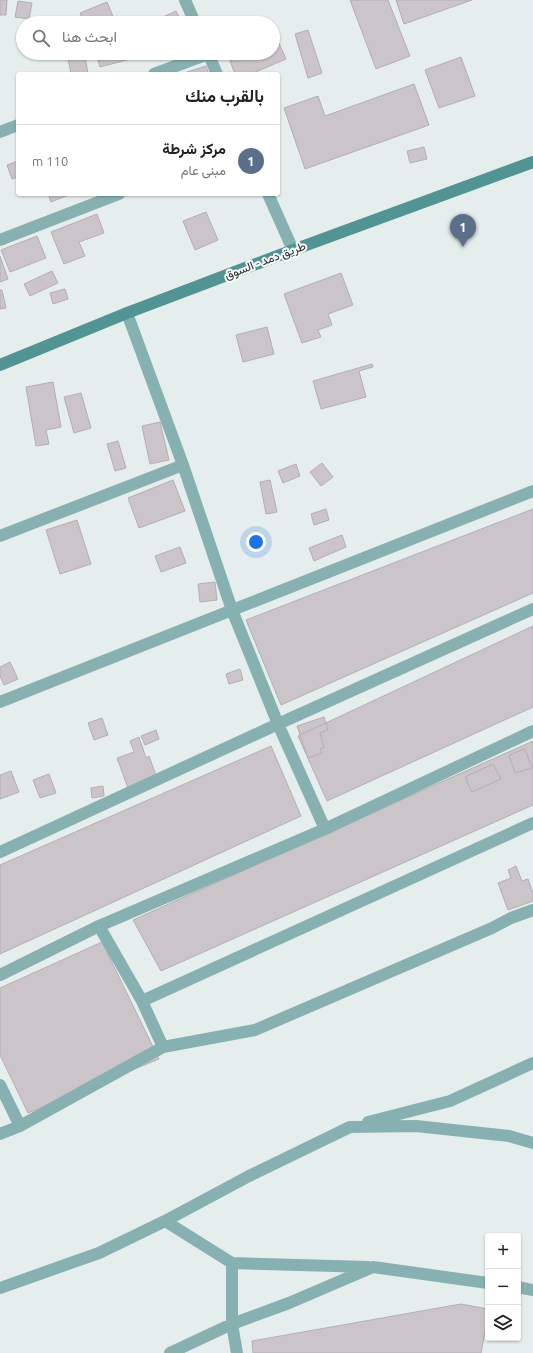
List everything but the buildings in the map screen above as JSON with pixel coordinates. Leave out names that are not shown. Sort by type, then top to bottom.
[{"type":"main road","name":"طريق دمد - السوق","points":[[0,365],[127,313],[533,162]]},
{"type":"street","points":[[185,0],[192,16]]},
{"type":"street","points":[[159,72],[190,60]]},
{"type":"street","points":[[211,60],[216,72]]},
{"type":"street","points":[[0,132],[16,126]]},
{"type":"street","points":[[0,240],[114,196]]},
{"type":"street","points":[[269,196],[293,250]]},
{"type":"street","points":[[127,313],[183,465],[232,610],[278,724],[324,829]]},
{"type":"street","points":[[0,536],[183,465]]},
{"type":"street","points":[[0,702],[533,491]]},
{"type":"street","points":[[0,852],[533,609]]},
{"type":"street","points":[[0,975],[99,926],[324,829],[533,731]]},
{"type":"street","points":[[142,1001],[533,823]]},
{"type":"street","points":[[0,1134],[20,1126],[163,1047],[255,1030],[492,928],[511,918],[533,910]]},
{"type":"street","points":[[99,926],[142,1001],[163,1047]]},
{"type":"street","points":[[0,1288],[99,1253],[165,1221],[249,1176],[350,1127],[450,1101],[533,1063]]},
{"type":"street","points":[[0,1085],[20,1126]]},
{"type":"street","points":[[350,1127],[416,1126],[510,1136],[533,1143]]},
{"type":"street","points":[[165,1221],[232,1263],[373,1267],[485,1283]]},
{"type":"street","points":[[232,1263],[232,1324],[237,1353]]},
{"type":"street","points":[[170,1353],[232,1324],[289,1303],[373,1267]]},
{"type":"street","points":[[521,1288],[533,1290]]},
{"type":"place","name":"مركز شرطة","points":[[463,247]]}]
